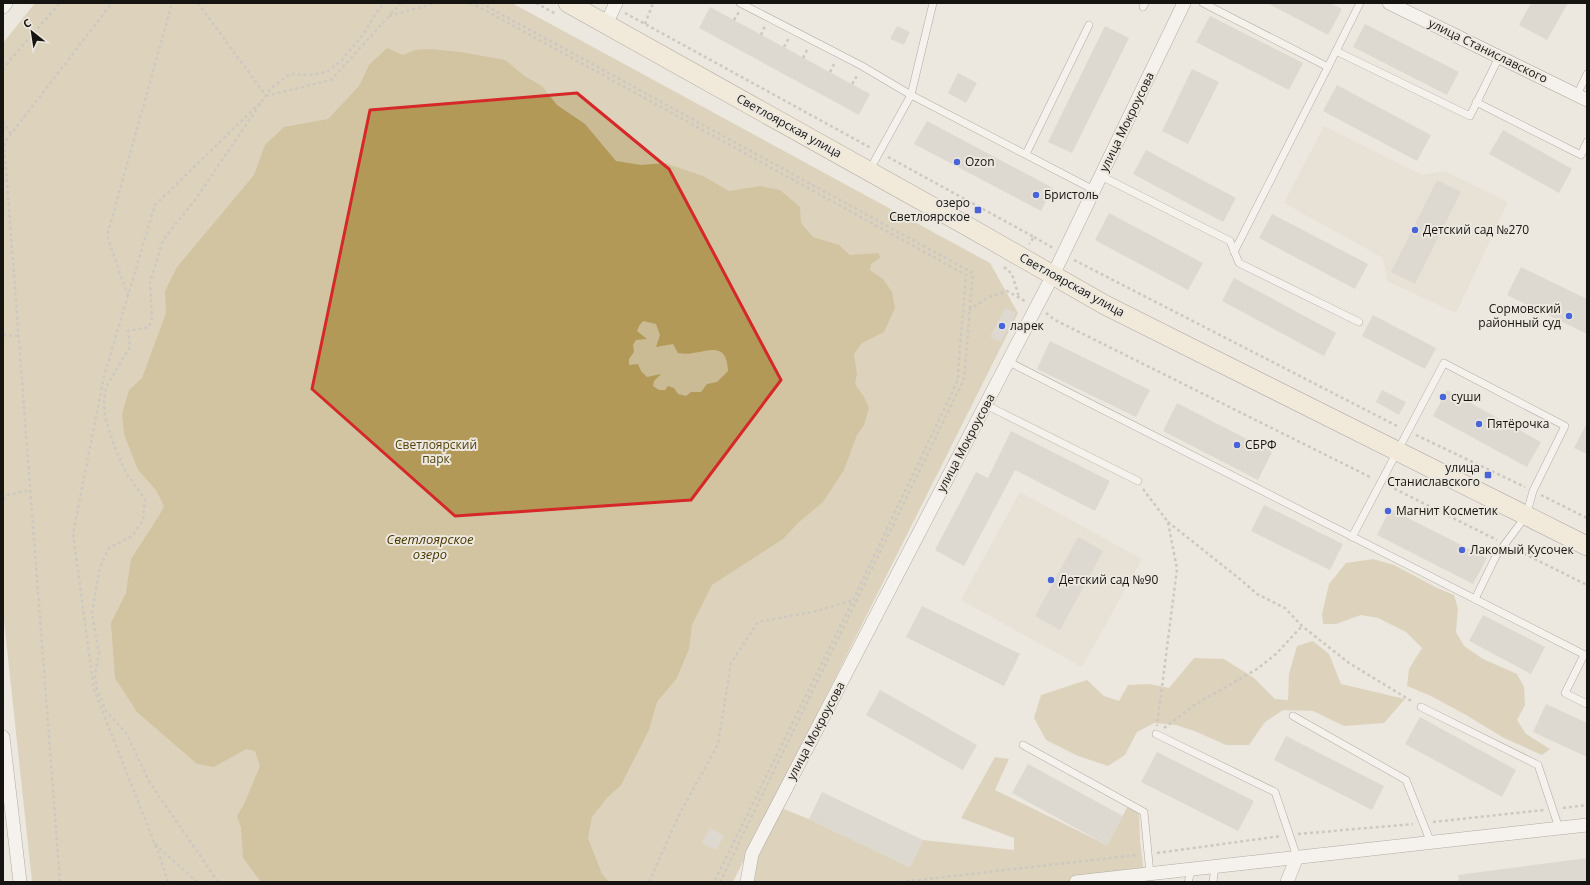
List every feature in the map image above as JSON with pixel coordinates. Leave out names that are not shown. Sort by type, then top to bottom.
[{"type":"main road","name":"Светлоярская улица","points":[[568,3],[1105,305],[1587,546]]},
{"type":"street","points":[[3,7],[6,3]]},
{"type":"street","name":"улица Мокроусова","points":[[747,882],[752,854],[1053,276],[1184,3]]},
{"type":"street","name":"улица Станиславского","points":[[1389,3],[1582,97]]},
{"type":"street","points":[[606,24],[615,5]]},
{"type":"street","points":[[3,737],[20,882]]},
{"type":"street","points":[[1076,882],[1587,825]]},
{"type":"street","points":[[1287,882],[1297,858]]},
{"type":"lane","points":[[740,3],[862,66],[911,95],[1094,190]]},
{"type":"lane","points":[[869,171],[911,95],[933,3]]},
{"type":"lane","points":[[1203,3],[1328,67]]},
{"type":"lane","points":[[1234,252],[1360,3]]},
{"type":"lane","points":[[1026,154],[1089,25]]},
{"type":"lane","points":[[1336,51],[1470,116],[1499,57]]},
{"type":"lane","points":[[1582,97],[1587,74]]},
{"type":"lane","points":[[1476,102],[1580,155],[1587,142]]},
{"type":"lane","points":[[1101,176],[1230,241],[1239,263],[1360,322]]},
{"type":"lane","points":[[1009,362],[1586,656],[1565,693],[1587,704]]},
{"type":"lane","points":[[1352,537],[1444,363],[1565,426],[1533,491],[1526,516],[1496,556],[1475,599]]},
{"type":"lane","points":[[986,405],[1138,481]]},
{"type":"lane","points":[[1421,707],[1538,765],[1558,828]]},
{"type":"lane","points":[[1292,716],[1406,780],[1431,842]]},
{"type":"lane","points":[[1156,734],[1275,792],[1297,858]]},
{"type":"lane","points":[[1023,745],[1144,812],[1150,874]]},
{"type":"lane","points":[[1213,882],[1215,867]]},
{"type":"lane","points":[[1188,882],[1192,869]]},
{"type":"path","points":[[3,70],[60,3]]},
{"type":"path","points":[[60,882],[4,143],[112,3]]},
{"type":"path","points":[[128,296],[107,236],[172,3]]},
{"type":"path","points":[[198,3],[266,96]]},
{"type":"path","points":[[218,882],[150,783],[126,733],[106,711],[97,689],[95,675],[99,653],[92,613],[100,567],[109,548],[132,536],[143,520],[145,499],[126,473],[115,448],[105,417],[104,401],[106,387],[130,348],[128,331],[149,327],[152,318],[150,283],[163,240],[195,200],[271,88],[290,74],[310,75],[327,72],[342,60],[362,36],[379,9],[385,3]]},
{"type":"path","points":[[168,882],[94,690],[73,534],[104,376],[155,205],[266,96],[331,80],[401,3]]},
{"type":"path","points":[[389,16],[436,3]]},
{"type":"path","points":[[470,3],[966,275],[958,380],[853,600],[714,882]]},
{"type":"path","points":[[481,3],[973,273],[964,379],[720,882]]},
{"type":"path","points":[[645,24],[653,3]]},
{"type":"path","points":[[615,5],[645,24],[1064,254],[1408,431],[1587,518]]},
{"type":"path","points":[[3,121],[11,134]]},
{"type":"path","points":[[1012,274],[1034,237]]},
{"type":"path","points":[[969,311],[989,297],[1007,292],[1037,307],[1054,320],[1587,585]]},
{"type":"path","points":[[3,335],[18,336]]},
{"type":"path","points":[[1138,481],[1168,522],[1257,594],[1285,608],[1302,626],[1349,663],[1421,707]]},
{"type":"path","points":[[3,500],[8,495],[30,490]]},
{"type":"path","points":[[1156,734],[1177,569],[1168,522]]},
{"type":"path","points":[[649,882],[679,815],[718,744],[731,663],[758,622],[817,611],[853,600]]},
{"type":"path","points":[[1156,734],[1196,704],[1257,669],[1276,654],[1302,626]]},
{"type":"path","points":[[900,882],[1148,854],[1289,835],[1423,823],[1587,805]]},
{"type":"path","points":[[154,843],[197,882]]},
{"type":"highlighted area","points":[[577,93],[669,169],[781,380],[691,500],[455,516],[312,389],[370,110]]},
{"type":"shaded area","name":"Детский сад №270","points":[[1324,126],[1422,175],[1444,171],[1508,202],[1456,313],[1387,281],[1383,258],[1284,203]]},
{"type":"shaded area","name":"Детский сад №90","points":[[1020,492],[1142,559],[1082,667],[961,600]]},
{"type":"green space","name":"Светлоярский парк","points":[[35,3],[512,3],[990,263],[1018,313],[733,882],[32,882],[3,611],[3,43]]},
{"type":"green space","points":[[1373,559],[1394,565],[1437,588],[1454,595],[1458,609],[1456,632],[1464,646],[1483,659],[1517,674],[1524,687],[1525,705],[1517,720],[1526,734],[1550,749],[1542,755],[1504,738],[1431,696],[1407,686],[1409,669],[1422,648],[1406,632],[1378,618],[1361,615],[1336,624],[1323,624],[1322,614],[1329,584],[1346,563]]},
{"type":"green space","points":[[1313,641],[1329,654],[1341,684],[1405,699],[1384,723],[1344,726],[1313,711],[1283,710],[1265,722],[1249,745],[1226,745],[1197,732],[1176,725],[1154,723],[1137,732],[1125,755],[1108,766],[1078,756],[1046,740],[1034,718],[1041,695],[1087,680],[1104,696],[1119,701],[1128,685],[1149,684],[1169,688],[1194,658],[1224,659],[1254,678],[1275,699],[1288,700],[1289,674],[1297,646]]},
{"type":"green space","points":[[995,757],[1009,759],[995,790],[1107,845],[1128,806],[1139,812],[1140,841],[1145,882],[753,882],[756,856],[781,808],[809,819],[910,867],[923,840],[1014,850],[1014,838],[961,818]]},
{"type":"water","name":"Светлоярское озеро","points":[[387,48],[403,55],[415,50],[429,49],[461,52],[505,60],[526,77],[542,86],[557,105],[585,124],[616,161],[641,165],[665,163],[703,176],[729,191],[760,186],[780,190],[800,207],[801,223],[813,237],[839,245],[850,255],[879,253],[880,258],[871,264],[870,270],[883,279],[892,292],[895,308],[884,332],[862,343],[854,354],[857,374],[855,384],[864,397],[869,408],[864,425],[857,435],[844,470],[823,502],[798,523],[783,539],[712,585],[692,625],[689,649],[677,678],[657,702],[649,730],[621,785],[607,798],[592,817],[588,838],[602,874],[609,882],[261,882],[243,858],[241,828],[237,816],[244,804],[260,766],[255,751],[246,749],[214,767],[197,764],[137,712],[115,678],[111,623],[126,593],[131,559],[164,506],[156,490],[138,470],[124,434],[122,414],[129,390],[142,378],[166,313],[165,291],[177,267],[254,175],[265,145],[284,127],[328,119],[359,86],[369,65]],"holes":[[[643,321],[656,324],[660,335],[656,347],[673,344],[678,353],[686,354],[717,350],[723,353],[728,371],[717,382],[707,384],[701,392],[691,392],[686,396],[678,394],[674,388],[668,386],[665,390],[659,390],[653,386],[654,381],[661,374],[647,377],[641,371],[638,364],[629,365],[629,359],[634,352],[633,345],[636,340],[647,339],[637,331],[639,326]]]},
{"type":"building","points":[[1267,3],[1330,3],[1342,9],[1328,35]]},
{"type":"building","points":[[1531,3],[1568,3],[1547,40],[1519,25]]},
{"type":"building","points":[[710,7],[870,94],[859,115],[699,28]]},
{"type":"building","points":[[1210,16],[1303,63],[1289,90],[1196,42]]},
{"type":"building","points":[[1365,24],[1459,72],[1447,95],[1353,47]]},
{"type":"building","points":[[897,26],[910,32],[904,45],[890,39]]},
{"type":"building","points":[[1105,26],[1129,38],[1072,153],[1048,142]]},
{"type":"building","points":[[1192,69],[1219,82],[1188,144],[1162,131]]},
{"type":"building","points":[[958,73],[977,83],[966,103],[948,93]]},
{"type":"building","points":[[1337,85],[1431,135],[1417,161],[1323,111]]},
{"type":"building","points":[[927,121],[1053,188],[1041,211],[914,144]]},
{"type":"building","points":[[1503,130],[1572,169],[1559,193],[1489,154]]},
{"type":"building","points":[[1146,150],[1236,198],[1223,222],[1133,174]]},
{"type":"building","points":[[1437,180],[1461,192],[1415,284],[1391,272]]},
{"type":"building","points":[[1109,213],[1203,263],[1188,290],[1095,240]]},
{"type":"building","points":[[1272,214],[1368,264],[1355,289],[1259,238]]},
{"type":"building","name":"Сормовский районный суд","points":[[1521,267],[1587,299],[1587,334],[1507,295]]},
{"type":"building","points":[[1234,278],[1336,333],[1324,356],[1222,301]]},
{"type":"building","points":[[1005,308],[1016,313],[1001,342],[990,337]]},
{"type":"building","points":[[1373,315],[1436,348],[1425,369],[1362,336]]},
{"type":"building","points":[[1050,341],[1150,390],[1136,417],[1037,369]]},
{"type":"building","points":[[1382,390],[1406,402],[1399,415],[1376,402]]},
{"type":"building","points":[[1447,390],[1541,442],[1527,467],[1433,416]]},
{"type":"building","points":[[1177,403],[1272,452],[1258,480],[1163,431]]},
{"type":"building","points":[[1587,423],[1587,454],[1574,448]]},
{"type":"building","points":[[1011,431],[1110,481],[1095,511],[1015,470],[964,566],[935,550],[976,472],[988,478]]},
{"type":"building","points":[[1264,505],[1343,544],[1330,570],[1251,531]]},
{"type":"building","points":[[1390,509],[1487,558],[1473,584],[1377,535]]},
{"type":"building","points":[[1078,537],[1103,551],[1060,630],[1035,616]]},
{"type":"building","points":[[922,606],[1020,654],[1004,686],[906,637]]},
{"type":"building","points":[[1483,615],[1545,647],[1531,674],[1469,641]]},
{"type":"building","points":[[880,690],[977,745],[963,770],[866,715]]},
{"type":"building","points":[[1546,704],[1587,723],[1587,757],[1533,732]]},
{"type":"building","points":[[1420,717],[1516,770],[1502,797],[1405,744]]},
{"type":"building","points":[[1286,736],[1384,786],[1372,810],[1274,760]]},
{"type":"building","points":[[1157,752],[1254,801],[1238,831],[1141,782]]},
{"type":"building","points":[[1028,764],[1123,816],[1107,845],[1012,793]]},
{"type":"building","points":[[822,792],[923,840],[910,867],[809,819]]},
{"type":"building","points":[[710,828],[724,836],[716,850],[702,843]]},
{"type":"building","points":[[1587,858],[1587,882],[1459,882],[1458,875]]},
{"type":"place","name":"Ozon","points":[[957,162]]},
{"type":"place","name":"Бристоль","points":[[1036,195]]},
{"type":"place","name":"озеро Светлоярское","points":[[978,210]]},
{"type":"place","name":"Детский сад №270","points":[[1415,230]]},
{"type":"place","name":"Сормовский районный суд","points":[[1569,316]]},
{"type":"place","name":"ларек","points":[[1002,326]]},
{"type":"place","name":"суши","points":[[1443,397]]},
{"type":"place","name":"Пятёрочка","points":[[1479,424]]},
{"type":"place","name":"СБРФ","points":[[1237,445]]},
{"type":"place","name":"улица Станиславского","points":[[1488,475]]},
{"type":"place","name":"Магнит Косметик","points":[[1388,511]]},
{"type":"place","name":"Лакомый Кусочек","points":[[1462,550]]},
{"type":"place","name":"Детский сад №90","points":[[1051,580]]}]
